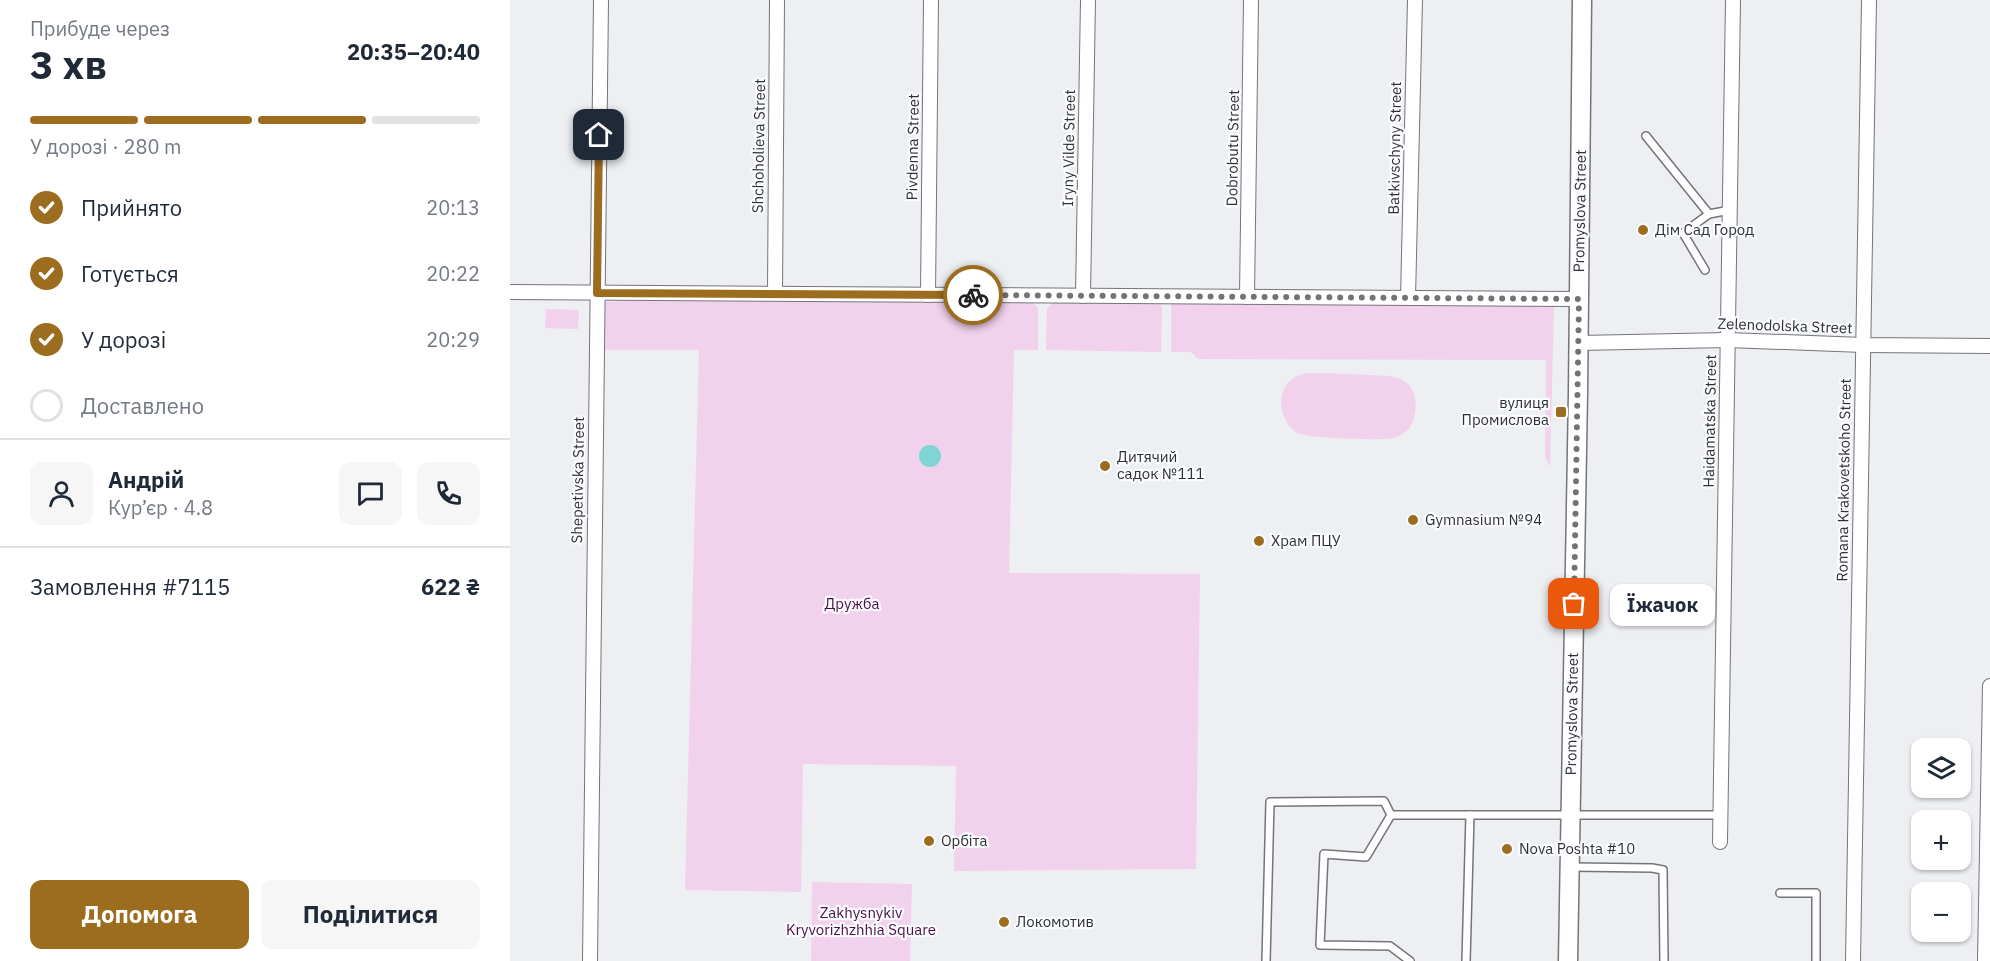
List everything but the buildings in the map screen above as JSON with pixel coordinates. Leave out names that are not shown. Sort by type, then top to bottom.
[{"type":"street","name":"Shepetivska Street","points":[[590,961],[601,0]]},
{"type":"street","name":"Shchoholieva Street","points":[[774,293],[777,0]]},
{"type":"street","name":"Pivdenna Street","points":[[928,295],[931,0]]},
{"type":"street","name":"Iryny Vilde Street","points":[[1083,296],[1088,0]]},
{"type":"street","name":"Dobrobutu Street","points":[[1247,297],[1251,0]]},
{"type":"street","name":"Batkivschyny Street","points":[[1408,298],[1415,0]]},
{"type":"street","name":"Promyslova Street","points":[[1568,961],[1579,343],[1582,0]]},
{"type":"street","name":"Haidamatska Street","points":[[1720,842],[1733,0]]},
{"type":"street","name":"Romana Krakovetskoho Street","points":[[1853,961],[1869,0]]},
{"type":"street","points":[[510,292],[1579,299]]},
{"type":"street","name":"Zelenodolska Street","points":[[1579,343],[1728,340],[1863,345],[1990,346]]},
{"type":"street","points":[[1985,961],[1990,686]]},
{"type":"lane","points":[[1646,136],[1709,214]]},
{"type":"lane","points":[[1705,270],[1683,233],[1709,214],[1730,210]]},
{"type":"lane","points":[[1266,961],[1270,801],[1384,801],[1390,815]]},
{"type":"lane","points":[[1390,815],[1720,815]]},
{"type":"lane","points":[[1390,815],[1366,856],[1324,854],[1320,945],[1390,946],[1410,961]]},
{"type":"lane","points":[[1466,961],[1470,815]]},
{"type":"lane","points":[[1570,867],[1658,868],[1663,870],[1664,961]]},
{"type":"lane","points":[[1780,893],[1816,893],[1816,961]]},
{"type":"green space","name":"Дружба","points":[[606,302],[1032,302],[1038,308],[1038,350],[1014,350],[1009,573],[1200,574],[1196,869],[954,871],[956,766],[803,764],[801,892],[685,890],[699,350],[601,350],[601,309]]},
{"type":"green space","points":[[1053,302],[1156,302],[1162,307],[1161,352],[1046,350],[1047,309]]},
{"type":"green space","points":[[1171,303],[1554,306],[1550,467],[1545,456],[1546,360],[1198,359],[1191,352],[1171,352]]},
{"type":"green space","points":[[546,309],[579,310],[578,329],[545,328]]},
{"type":"green space","points":[[1309,373],[1398,378],[1410,387],[1416,400],[1415,415],[1409,429],[1397,437],[1387,439],[1331,438],[1300,434],[1293,430],[1284,417],[1281,400],[1286,385],[1292,379]]},
{"type":"green space","name":"Zakhysnykiv Kryvorizhzhhia Square","points":[[812,882],[912,884],[910,961],[811,961]]},
{"type":"water","points":[[930,445],[938,448],[941,456],[938,464],[930,467],[922,464],[919,456],[922,448]]},
{"type":"way so far","points":[[973,295],[1579,299],[1574,604]]},
{"type":"place","name":"Дім Сад Город","points":[[1643,230]]},
{"type":"place","name":"вулиця Промислова","points":[[1561,412]]},
{"type":"place","name":"Дитячий садок №111","points":[[1105,466]]},
{"type":"place","name":"Gymnasium №94","points":[[1413,520]]},
{"type":"place","name":"Храм ПЦУ","points":[[1259,541]]},
{"type":"place","name":"Їжачок","points":[[1574,604]]},
{"type":"place","name":"Орбіта","points":[[929,841]]},
{"type":"place","name":"Nova Poshta #10","points":[[1507,849]]},
{"type":"place","name":"Локомотив","points":[[1004,922]]},
{"type":"route","points":[[599,135],[597,293],[973,295]]}]
